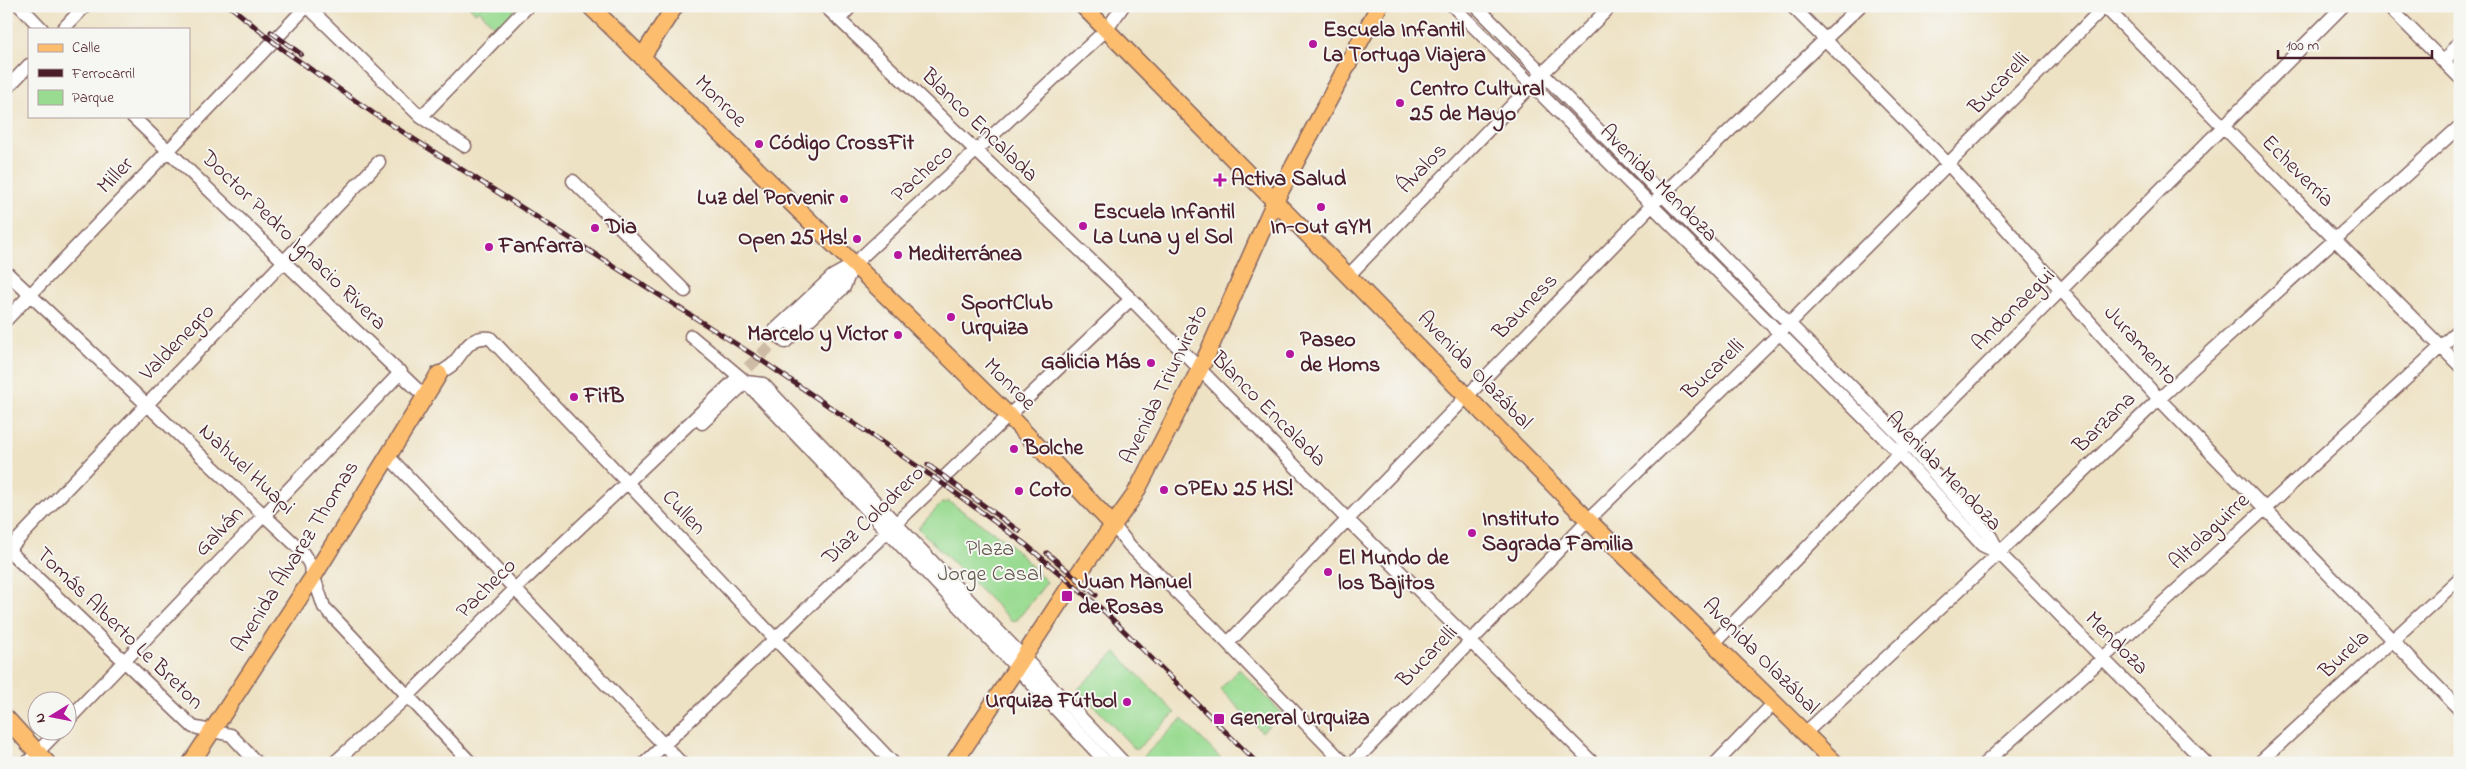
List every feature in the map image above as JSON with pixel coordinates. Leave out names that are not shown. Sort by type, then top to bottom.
[{"type":"main road","name":"Monroe","points":[[590,6],[1008,415],[1114,526]]},
{"type":"main road","points":[[642,57],[675,6]]},
{"type":"main road","name":"Avenida Olazábal","points":[[1084,6],[1588,520],[1835,763]]},
{"type":"main road","name":"Avenida Triunvirato","points":[[954,763],[1020,662],[1134,496],[1158,454],[1199,370],[1275,201],[1379,6]]},
{"type":"main road","name":"Avenida Álvarez Thomas","points":[[190,763],[314,577],[438,374]]},
{"type":"main road","points":[[6,718],[37,759]]},
{"type":"street","points":[[20,6],[41,28]]},
{"type":"street","points":[[64,28],[85,6]]},
{"type":"street","points":[[307,6],[421,117],[465,146]]},
{"type":"street","name":"Miller","points":[[6,320],[307,6]]},
{"type":"street","points":[[421,117],[528,6]]},
{"type":"street","name":"Blanco Encalada","points":[[825,6],[1132,299],[1199,370],[1348,520],[1593,763]]},
{"type":"street","points":[[838,20],[851,6]]},
{"type":"street","name":"Pacheco","points":[[792,325],[853,265],[977,152],[1107,29],[1123,6]]},
{"type":"street","name":"Avenida Mendoza","points":[[1453,6],[1899,453],[1982,545],[1999,553]]},
{"type":"street","name":"Avenida Mendoza","points":[[1476,6],[1788,325],[1908,444],[1991,538],[1999,553]]},
{"type":"street","name":"Ávalos","points":[[1349,275],[1543,73],[1611,6]]},
{"type":"street","name":"Juramento","points":[[1792,6],[1824,41],[1949,165],[2159,399],[2460,710]]},
{"type":"street","name":"Bauness","points":[[1228,643],[1662,195],[1860,6]]},
{"type":"street","name":"Echeverría","points":[[2104,6],[2460,366]]},
{"type":"street","name":"Bucarelli","points":[[1353,763],[1588,520],[1949,165],[2104,6]]},
{"type":"street","name":"Andonaegui","points":[[1714,643],[1899,453],[2343,6]]},
{"type":"street","points":[[2388,6],[2460,78]]},
{"type":"street","points":[[2444,62],[2460,41]]},
{"type":"street","points":[[6,89],[28,66]]},
{"type":"street","name":"Doctor Pedro Ignacio Rivera","points":[[134,118],[424,396]]},
{"type":"street","name":"Barzana","points":[[1805,733],[1999,553],[2159,399],[2460,126]]},
{"type":"street","name":"Valdenegro","points":[[7,550],[379,162]]},
{"type":"street","points":[[573,181],[685,291]]},
{"type":"street","name":"Pacheco","points":[[853,265],[844,287],[785,342],[774,331],[833,276],[853,265]]},
{"type":"street","name":"Nahuel Huapi","points":[[6,272],[146,406],[265,514],[300,550],[314,577],[324,607],[409,695],[471,763]]},
{"type":"street","name":"Díaz Colodrero","points":[[645,763],[890,527],[1132,299]]},
{"type":"street","name":"Altolaguirre","points":[[1985,763],[2102,659],[2460,329]]},
{"type":"street","points":[[690,336],[738,378],[890,527],[1020,662],[1124,763]]},
{"type":"street","name":"Cullen","points":[[438,374],[452,365],[470,343],[482,337],[490,338],[893,763]]},
{"type":"street","name":"Galván","points":[[78,709],[401,372]]},
{"type":"street","name":"Pacheco","points":[[668,445],[676,426],[738,378]]},
{"type":"street","name":"Pacheco","points":[[334,763],[409,695],[516,588],[668,445],[690,434],[738,378]]},
{"type":"street","points":[[387,455],[681,763]]},
{"type":"street","name":"Monroe","points":[[1114,526],[1130,546],[1228,643],[1344,763]]},
{"type":"street","name":"Tomás Alberto Le Breton","points":[[7,550],[193,727],[231,735],[257,763]]},
{"type":"street","name":"Mendoza","points":[[1999,553],[2206,763]]},
{"type":"street","name":"Burela","points":[[2259,763],[2460,578]]},
{"type":"street","points":[[1020,662],[1107,763]]},
{"type":"street","points":[[1716,763],[1774,703]]},
{"type":"street","points":[[37,759],[50,742]]},
{"type":"green space","points":[[469,6],[519,6],[497,29],[479,10],[475,13]]},
{"type":"green space","name":"Plaza Jorge Casal","points":[[948,501],[1009,543],[1047,582],[1017,620],[1012,621],[918,528],[943,502],[945,504]]},
{"type":"green space","name":"Urquiza Fútbol","points":[[1116,652],[1175,713],[1136,750],[1078,689]]},
{"type":"green space","points":[[1239,669],[1282,713],[1262,732],[1220,689]]},
{"type":"green space","name":"Urquiza Fútbol","points":[[1182,719],[1225,763],[1149,763],[1143,757]]},
{"type":"tunnel","points":[[735,380],[792,325]]},
{"type":"railway","points":[[230,6],[282,49],[373,113],[755,356],[939,481],[1025,544],[1105,612],[1257,763]]},
{"type":"railway","points":[[271,32],[301,54]]},
{"type":"railway","points":[[928,465],[1019,531]]},
{"type":"railway","points":[[1047,553],[1096,595]]},
{"type":"place","name":"Escuela Infantil La Tortuga Viajera","points":[[1313,44]]},
{"type":"place","name":"Centro Cultural 25 de Mayo","points":[[1400,103]]},
{"type":"place","name":"Código CrossFit","points":[[759,144]]},
{"type":"place","name":"Activa Salud","points":[[1220,180]]},
{"type":"place","name":"Luz del Porvenir","points":[[844,199]]},
{"type":"place","name":"In-Out GYM","points":[[1321,207]]},
{"type":"place","name":"Escuela Infantil La Luna y el Sol","points":[[1083,226]]},
{"type":"place","name":"Dia","points":[[595,228]]},
{"type":"place","name":"Open 25 Hs!","points":[[857,239]]},
{"type":"place","name":"Fanfarra","points":[[489,247]]},
{"type":"place","name":"Mediterránea","points":[[898,255]]},
{"type":"place","name":"SportClub Urquiza","points":[[951,317]]},
{"type":"place","name":"Marcelo y Víctor","points":[[898,335]]},
{"type":"place","name":"Paseo de Homs","points":[[1290,354]]},
{"type":"place","name":"Galicia Más","points":[[1151,363]]},
{"type":"place","name":"FitB","points":[[574,397]]},
{"type":"place","name":"Bolche","points":[[1014,449]]},
{"type":"place","name":"OPEN 25 HS!","points":[[1164,490]]},
{"type":"place","name":"Coto","points":[[1019,491]]},
{"type":"place","name":"Instituto Sagrada Familia","points":[[1472,533]]},
{"type":"place","name":"El Mundo de los Bajitos","points":[[1328,572]]},
{"type":"place","name":"Juan Manuel de Rosas","points":[[1067,596]]},
{"type":"place","name":"Urquiza Fútbol","points":[[1127,702]]},
{"type":"place","name":"General Urquiza","points":[[1219,719]]}]
